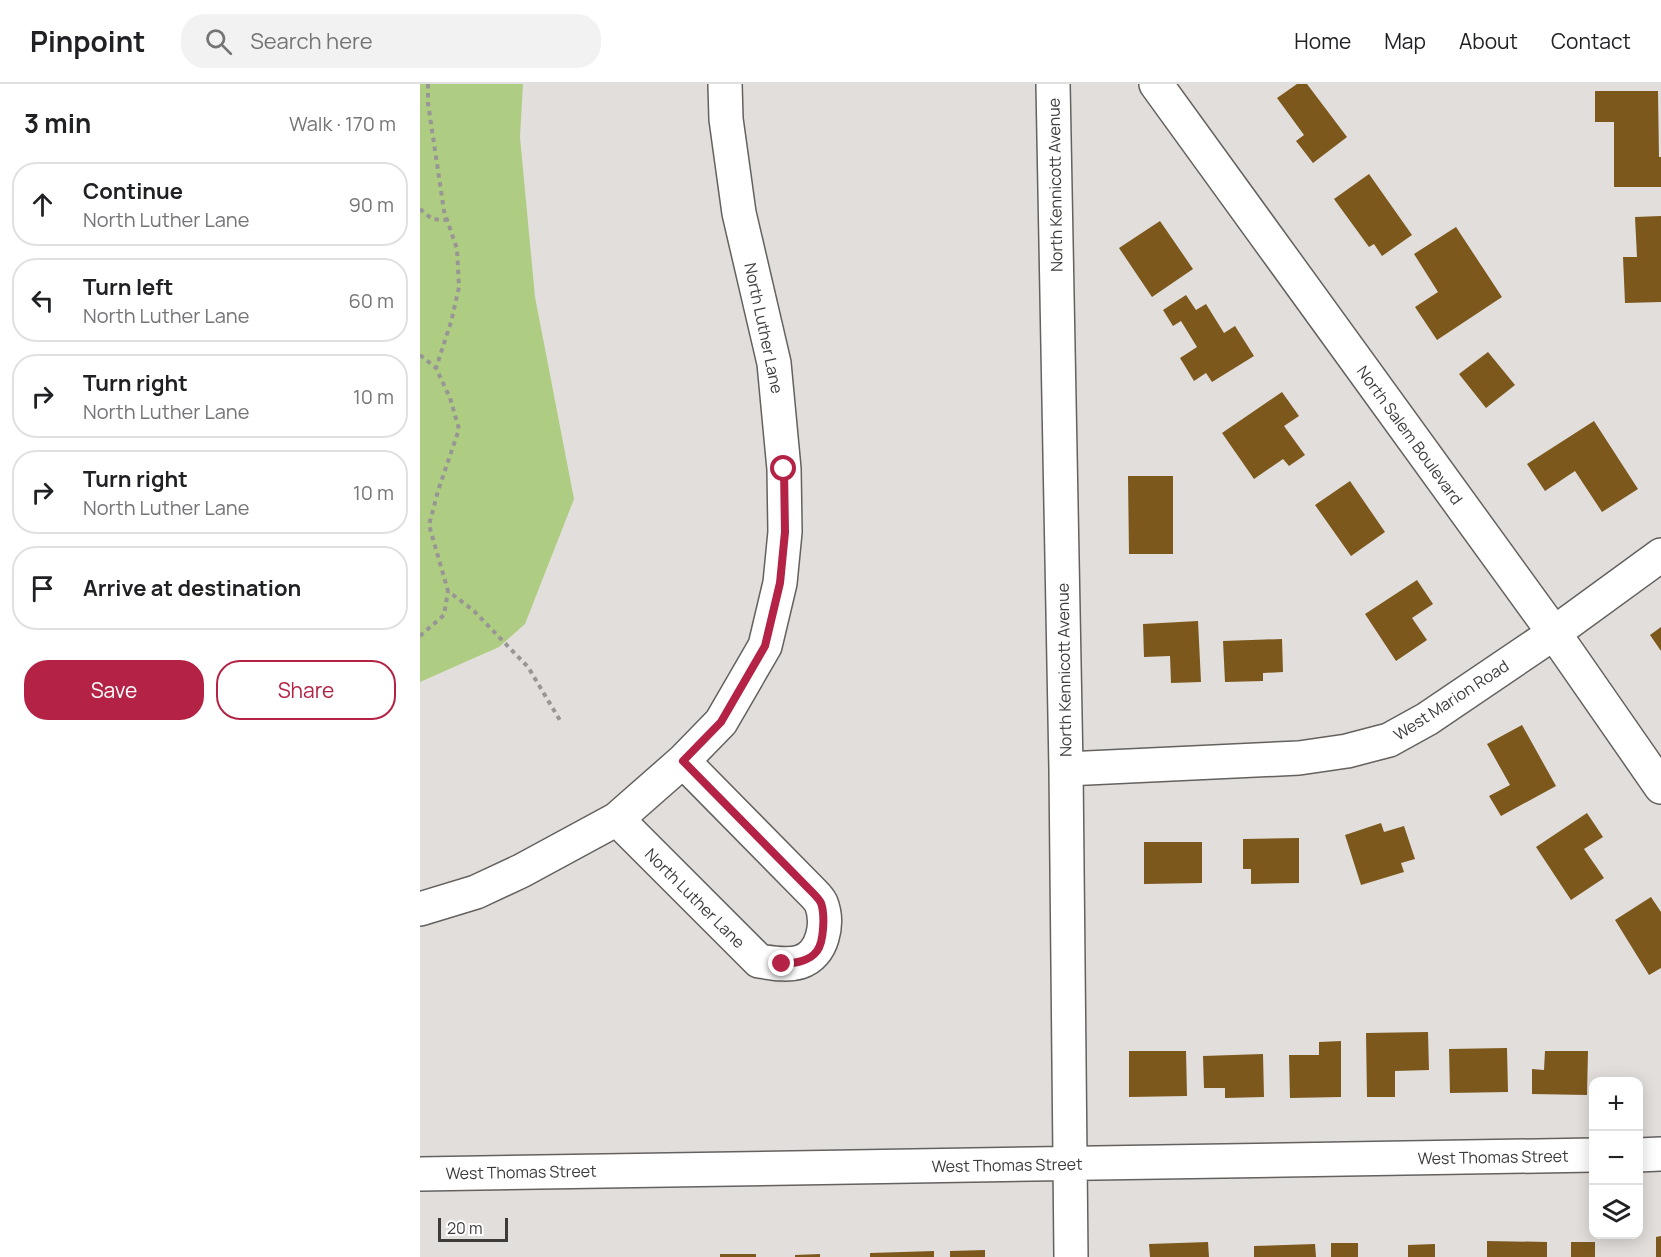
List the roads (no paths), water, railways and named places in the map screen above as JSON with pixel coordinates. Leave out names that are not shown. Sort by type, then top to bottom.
[{"type":"street","name":"North Luther Lane","points":[[420,909],[476,892],[521,872],[617,819],[683,761],[721,722],[765,646],[780,583],[785,532],[784,469],[774,363],[738,213],[726,119],[725,84]]},
{"type":"street","name":"North Kennicott Avenue","points":[[1053,84],[1066,769],[1071,1257]]},
{"type":"street","name":"North Salem Boulevard","points":[[1156,84],[1554,633],[1661,787]]},
{"type":"street","name":"West Marion Road","points":[[1066,769],[1299,758],[1347,751],[1389,740],[1427,719],[1554,633],[1661,555]]},
{"type":"street","name":"North Luther Lane","points":[[617,819],[759,961],[782,964],[801,962],[818,951],[823,922],[821,903],[683,761]]},
{"type":"street","points":[[1643,1155],[1661,1154]]},
{"type":"street","name":"West Thomas Street","points":[[420,1174],[1589,1155]]}]
